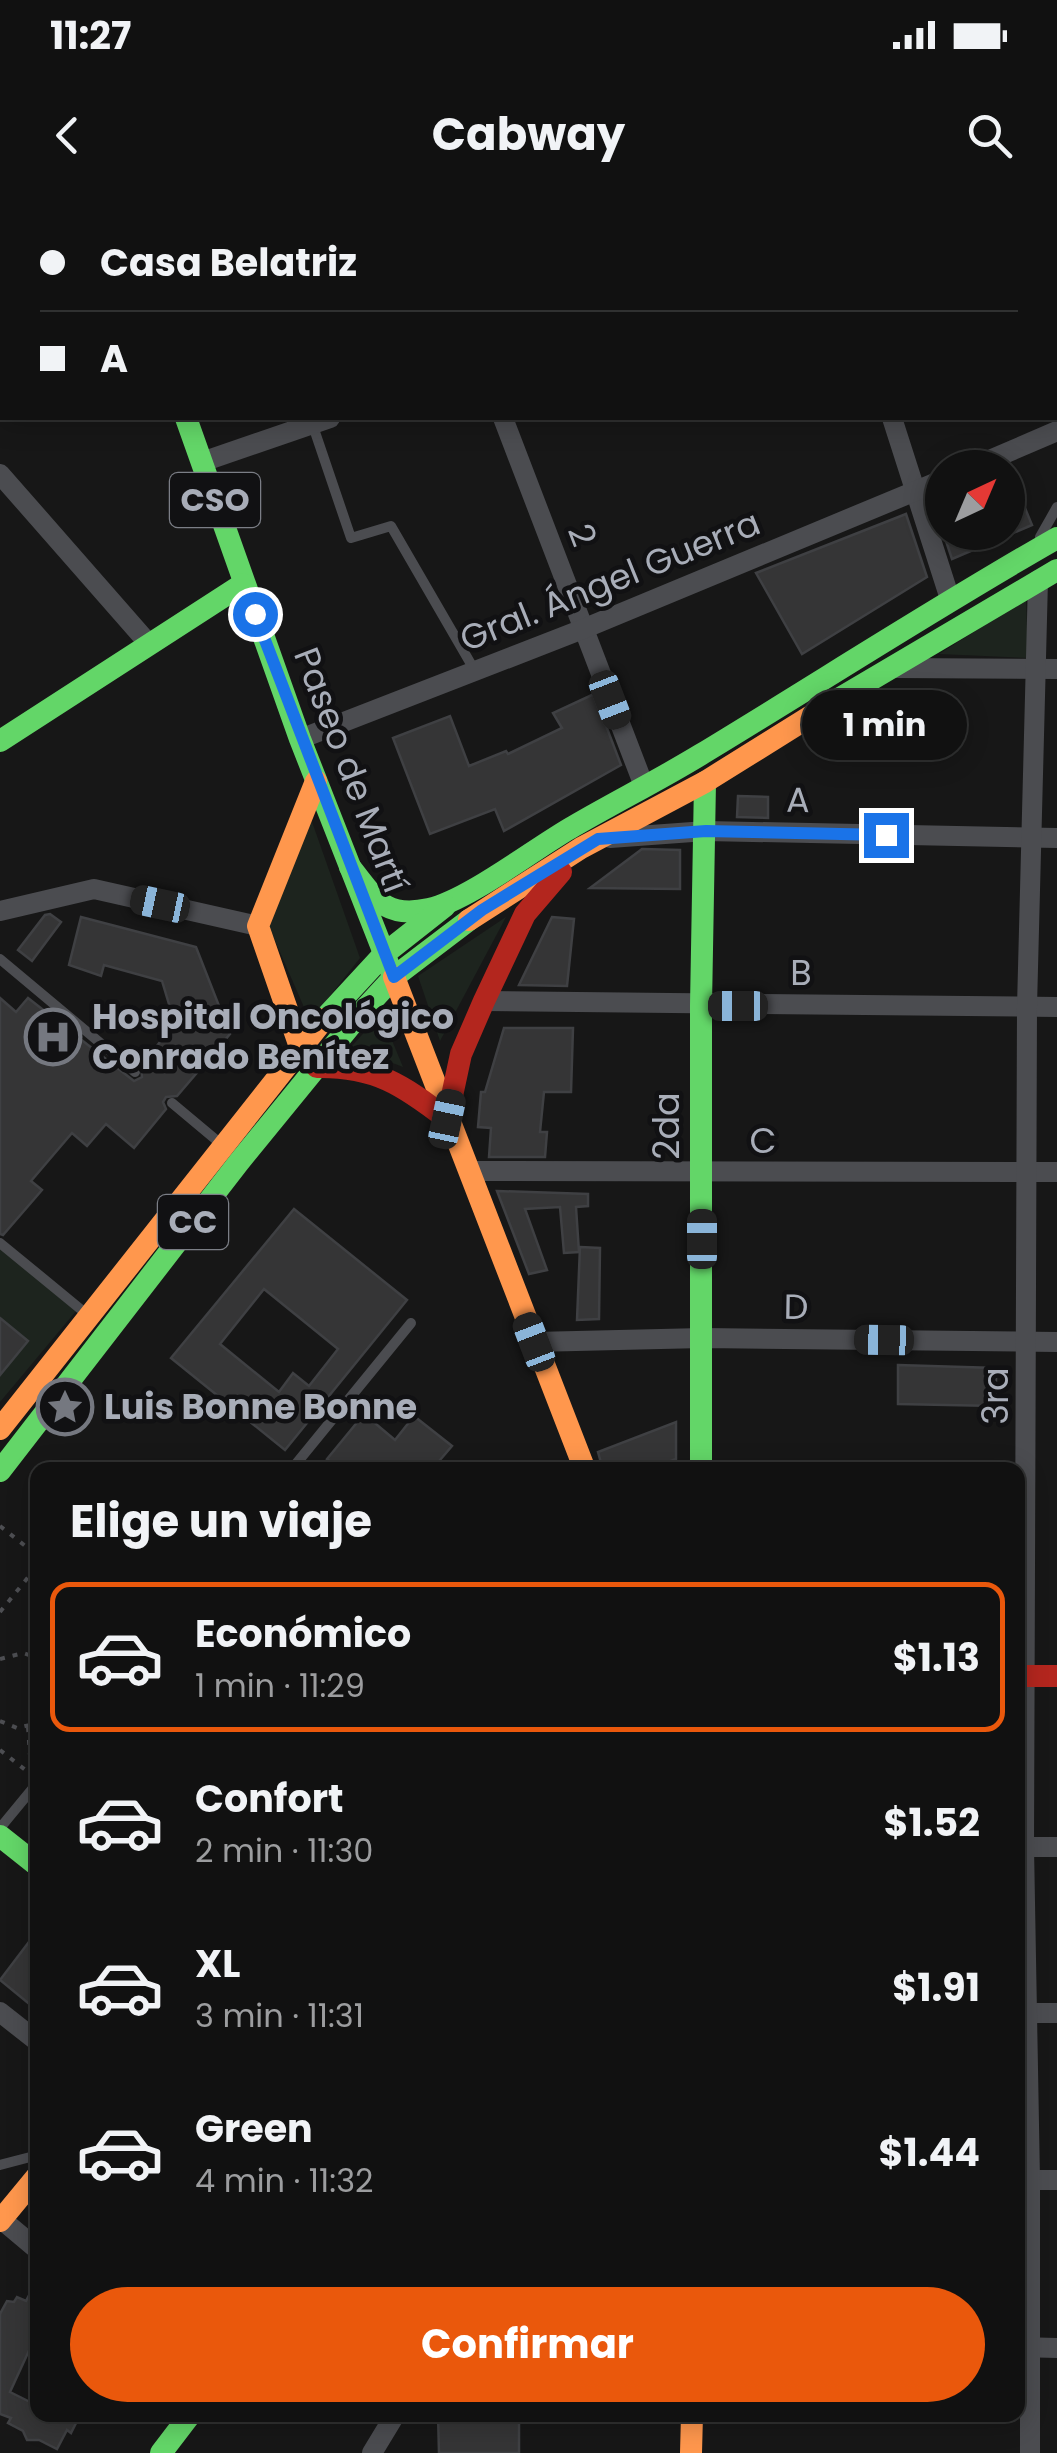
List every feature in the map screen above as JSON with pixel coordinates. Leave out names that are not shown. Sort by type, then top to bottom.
[{"type":"main road","name":"Paseo de Martí","points":[[187,420],[300,739],[582,1462]]},
{"type":"main road","name":"CC","points":[[0,1428],[300,1047],[384,954],[461,894],[1057,538]]},
{"type":"main road","name":"CC","points":[[0,1472],[317,1067],[394,977],[482,910],[590,844],[705,782],[888,668],[1048,575]]},
{"type":"main road","points":[[0,741],[243,584]]},
{"type":"main road","points":[[300,1047],[258,926],[316,780]]},
{"type":"main road","name":"2da","points":[[702,1462],[701,1005],[705,782]]},
{"type":"main road","points":[[317,1067],[346,1066],[392,1078],[447,1119],[461,1054],[525,914],[590,844]]},
{"type":"main road","points":[[350,868],[380,905],[391,910],[429,910],[461,894]]},
{"type":"main road","points":[[1025,1676],[1057,1676]]},
{"type":"main road","points":[[0,1832],[30,1859]]},
{"type":"main road","points":[[1,2220],[30,2185]]},
{"type":"main road","points":[[161,2453],[185,2422]]},
{"type":"main road","points":[[692,2422],[692,2453]]},
{"type":"street","points":[[202,462],[321,420]]},
{"type":"street","name":"2","points":[[504,420],[644,786]]},
{"type":"street","points":[[893,420],[950,599]]},
{"type":"street","points":[[1012,450],[1057,430]]},
{"type":"street","points":[[0,474],[150,644]]},
{"type":"street","name":"Gral. Ángel Guerra","points":[[300,739],[583,629],[925,487]]},
{"type":"street","name":"3ra","points":[[1025,1509],[1031,838],[1047,669],[1048,575]]},
{"type":"street","points":[[888,668],[1047,669]]},
{"type":"street","name":"A","points":[[590,844],[706,831],[1057,838]]},
{"type":"street","points":[[0,911],[94,889],[258,926]]},
{"type":"street","name":"B","points":[[484,1001],[1057,1007]]},
{"type":"street","name":"C","points":[[469,1171],[1057,1172]]},
{"type":"street","name":"D","points":[[534,1342],[703,1338],[1057,1342]]},
{"type":"street","points":[[1025,1847],[1057,1847]]},
{"type":"street","points":[[0,2012],[30,2036]]},
{"type":"street","points":[[1025,2013],[1057,2013]]},
{"type":"street","points":[[1025,2180],[1057,2180]]},
{"type":"street","points":[[1,2220],[30,2244]]},
{"type":"street","points":[[1025,2347],[1057,2348]]},
{"type":"street","name":"3ra","points":[[1025,2365],[1030,2453]]},
{"type":"street","points":[[372,2453],[391,2422]]},
{"type":"lane","points":[[321,420],[351,538],[391,526],[475,671]]},
{"type":"lane","points":[[1032,553],[1057,508]]},
{"type":"lane","points":[[0,959],[136,1072]]},
{"type":"lane","points":[[172,1103],[222,1145]]},
{"type":"lane","points":[[0,1243],[87,1315]]},
{"type":"lane","points":[[297,1462],[410,1323]]},
{"type":"lane","points":[[0,1832],[30,1793]]},
{"type":"lane","points":[[0,2165],[30,2158]]},
{"type":"path","points":[[0,1526],[30,1550]]},
{"type":"path","points":[[0,1612],[30,1575]]},
{"type":"path","points":[[0,1659],[23,1653],[30,1655]]},
{"type":"path","points":[[0,1722],[28,1727],[30,1759]]},
{"type":"path","points":[[0,1750],[30,1774]]},
{"type":"shaded area","points":[[1026,599],[1028,658],[939,654]]},
{"type":"shaded area","points":[[311,819],[360,958],[310,1021],[266,920]]},
{"type":"shaded area","points":[[506,917],[440,1041],[418,976]]},
{"type":"shaded area","points":[[381,1014],[403,1067],[351,1047]]},
{"type":"shaded area","points":[[0,1248],[76,1311],[0,1402]]},
{"type":"building","points":[[1025,508],[1032,525],[1025,528]]},
{"type":"building","points":[[906,514],[927,577],[802,654],[756,573]]},
{"type":"building","points":[[949,550],[973,550],[952,559]]},
{"type":"building","points":[[594,694],[621,765],[504,831],[495,809],[430,834],[393,738],[450,716],[469,766],[506,751],[508,754],[562,728],[553,713]]},
{"type":"building","points":[[738,796],[768,797],[768,818],[737,817]]},
{"type":"building","points":[[642,849],[680,850],[680,889],[590,888]]},
{"type":"building","points":[[45,915],[61,922],[32,961],[18,950]]},
{"type":"building","points":[[81,917],[196,947],[230,1034],[177,1096],[166,1097],[166,1109],[134,1148],[106,1124],[87,1146],[72,1133],[31,1181],[42,1190],[3,1235],[0,998],[16,1012],[28,998],[134,1081],[142,1077],[141,1065],[175,1024],[162,981],[104,965],[101,976],[69,965]]},
{"type":"building","points":[[552,917],[574,919],[567,986],[519,985]]},
{"type":"building","points":[[504,1028],[573,1028],[571,1092],[544,1092],[540,1132],[547,1132],[545,1157],[489,1157],[491,1128],[478,1127],[481,1092],[485,1092]]},
{"type":"building","points":[[497,1191],[588,1194],[588,1206],[576,1207],[579,1252],[564,1253],[560,1207],[525,1209],[547,1270],[529,1274]]},
{"type":"building","points":[[294,1209],[407,1300],[285,1450],[171,1358]],"holes":[[[264,1289],[338,1349],[309,1386],[293,1373],[279,1392],[220,1344]]]},
{"type":"building","points":[[580,1247],[600,1248],[599,1319],[577,1320]]},
{"type":"building","points":[[0,1318],[28,1341],[0,1375]]},
{"type":"building","points":[[898,1365],[996,1368],[996,1406],[898,1404]]},
{"type":"building","points":[[364,1414],[395,1440],[414,1416],[452,1446],[440,1460],[442,1462],[327,1459]]},
{"type":"building","points":[[676,1422],[676,1459],[601,1462],[598,1452]]},
{"type":"building","points":[[30,1941],[30,2004],[0,1980]]},
{"type":"building","points":[[30,2293],[30,2348],[10,2392],[30,2402],[30,2422],[76,2422],[71,2433],[67,2430],[57,2449],[39,2440],[27,2440],[23,2431],[8,2423],[11,2418],[0,2414],[0,2314],[7,2301],[14,2302],[17,2297],[26,2301]]},
{"type":"building","points":[[438,2422],[519,2422],[519,2453],[439,2453]]},
{"type":"traffic: fast","points":[[187,420],[300,739],[391,971]]},
{"type":"traffic: fast","points":[[350,867],[374,897],[391,908],[414,911],[445,904],[700,755],[1057,538]]},
{"type":"traffic: fast","points":[[830,704],[1057,570]]},
{"type":"traffic: fast","points":[[0,741],[243,584]]},
{"type":"traffic: fast","points":[[701,1462],[705,782]]},
{"type":"traffic: fast","points":[[324,1019],[384,954],[445,906]]},
{"type":"traffic: fast","points":[[0,1471],[239,1162],[359,1015],[394,977],[469,920]]},
{"type":"traffic: fast","points":[[0,1836],[30,1860]]},
{"type":"traffic: fast","points":[[161,2453],[185,2422]]},
{"type":"traffic: slow","points":[[469,920],[581,848],[705,782],[830,704]]},
{"type":"traffic: slow","points":[[300,1047],[258,926],[316,781]]},
{"type":"traffic: slow","points":[[394,977],[582,1462]]},
{"type":"traffic: slow","points":[[0,1429],[324,1019]]},
{"type":"traffic: slow","points":[[0,2221],[30,2185]]},
{"type":"traffic: slow","points":[[691,2453],[692,2422]]},
{"type":"traffic: jam","points":[[317,1067],[372,1074],[416,1096],[447,1119],[461,1054],[484,1001],[525,914],[561,872]]},
{"type":"traffic: jam","points":[[1025,1676],[1057,1676]]},
{"type":"place","name":"Hospital Oncológico Conrado Benítez","points":[[53,1037]]},
{"type":"place","name":"Luis Bonne Bonne","points":[[65,1407]]},
{"type":"route","points":[[255,614],[394,977],[482,910],[598,839],[706,831],[886,835]]}]
